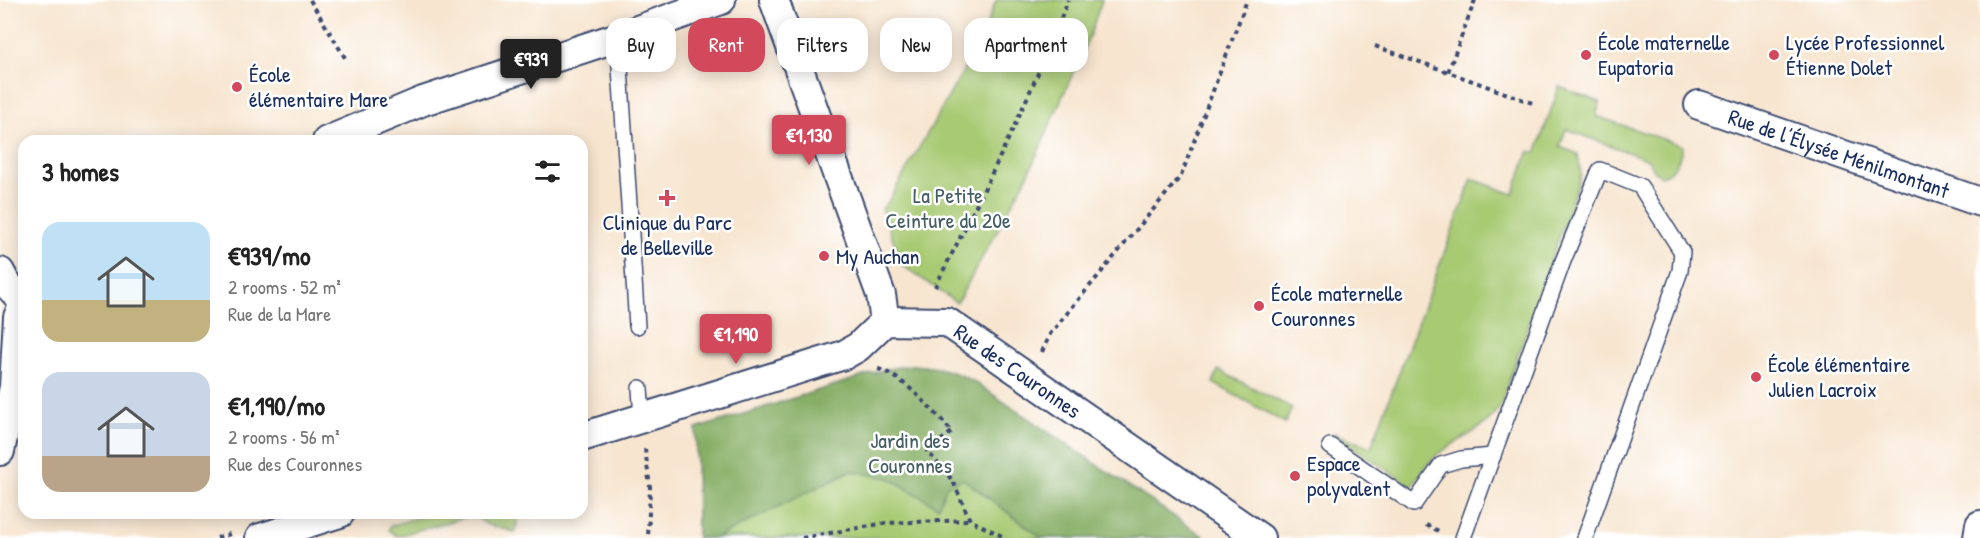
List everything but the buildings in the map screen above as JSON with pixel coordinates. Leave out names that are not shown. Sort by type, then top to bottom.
[{"type":"street","points":[[671,18],[721,0]]},
{"type":"street","points":[[588,437],[643,432],[844,356],[858,347],[885,321],[881,295],[774,0]]},
{"type":"street","points":[[341,135],[423,101],[606,41]]},
{"type":"street","name":"Rue de l’Élysée Ménilmontant","points":[[1699,105],[1980,202]]},
{"type":"street","points":[[0,272],[18,296]]},
{"type":"street","points":[[0,451],[14,387],[18,317]]},
{"type":"street","name":"Rue des Couronnes","points":[[885,321],[947,322],[1260,538]]},
{"type":"street","points":[[260,538],[321,519]]},
{"type":"street","points":[[1978,538],[1980,525]]},
{"type":"lane","points":[[620,72],[637,326]]},
{"type":"lane","points":[[1463,538],[1559,272],[1600,170],[1640,186],[1682,252],[1680,271],[1585,538]]},
{"type":"lane","points":[[640,388],[643,432]]},
{"type":"lane","points":[[1330,447],[1414,504],[1441,465],[1461,459],[1493,456]]},
{"type":"path","points":[[310,0],[347,61]]},
{"type":"path","points":[[935,287],[1002,155],[1051,45],[1068,0]]},
{"type":"path","points":[[1039,357],[1050,334],[1181,176],[1247,0]]},
{"type":"path","points":[[1448,72],[1475,0]]},
{"type":"path","points":[[1375,46],[1535,104]]},
{"type":"path","points":[[883,370],[936,413],[952,432],[927,451],[953,481],[970,520]]},
{"type":"path","points":[[643,432],[650,487],[648,538]]},
{"type":"path","points":[[802,538],[886,523],[970,520],[1006,538]]},
{"type":"green space","name":"La Petite Ceinture du 20e","points":[[996,0],[1102,0],[1088,39],[1088,18],[989,18]]},
{"type":"green space","name":"La Petite Ceinture du 20e","points":[[964,69],[964,72],[1073,72],[1028,175],[957,303],[902,265],[882,209]]},
{"type":"green space","points":[[1559,87],[1600,102],[1596,116],[1683,146],[1680,156],[1673,168],[1661,176],[1654,171],[1649,160],[1566,129],[1560,147],[1578,154],[1581,175],[1499,409],[1479,428],[1437,455],[1412,487],[1332,433],[1371,447],[1472,179],[1513,194],[1529,151],[1536,153]]},
{"type":"green space","name":"Jardin des Couronnes","points":[[912,365],[944,370],[974,382],[1206,538],[697,538],[696,429],[883,370]]},
{"type":"green space","name":"Jardin des Couronnes","points":[[912,365],[944,370],[974,382],[1206,538],[1042,538],[963,479],[947,485],[938,507],[889,478],[850,471],[716,538],[697,538],[696,429],[883,370]]},
{"type":"green space","points":[[1218,370],[1292,408],[1285,423],[1213,383]]},
{"type":"green space","points":[[412,519],[459,519],[397,536],[389,530],[390,526]]},
{"type":"green space","points":[[479,519],[518,519],[515,532],[486,524]]},
{"type":"place","name":"École maternelle Eupatoria","points":[[1586,55]]},
{"type":"place","name":"Lycée Professionnel Étienne Dolet","points":[[1774,55]]},
{"type":"place","name":"École élémentaire Mare","points":[[237,87]]},
{"type":"place","name":"Clinique du Parc de Belleville","points":[[667,198]]},
{"type":"place","name":"My Auchan","points":[[824,256]]},
{"type":"place","name":"École maternelle Couronnes","points":[[1259,306]]},
{"type":"place","name":"École élémentaire Julien Lacroix","points":[[1756,377]]},
{"type":"place","name":"Espace polyvalent","points":[[1295,476]]}]
